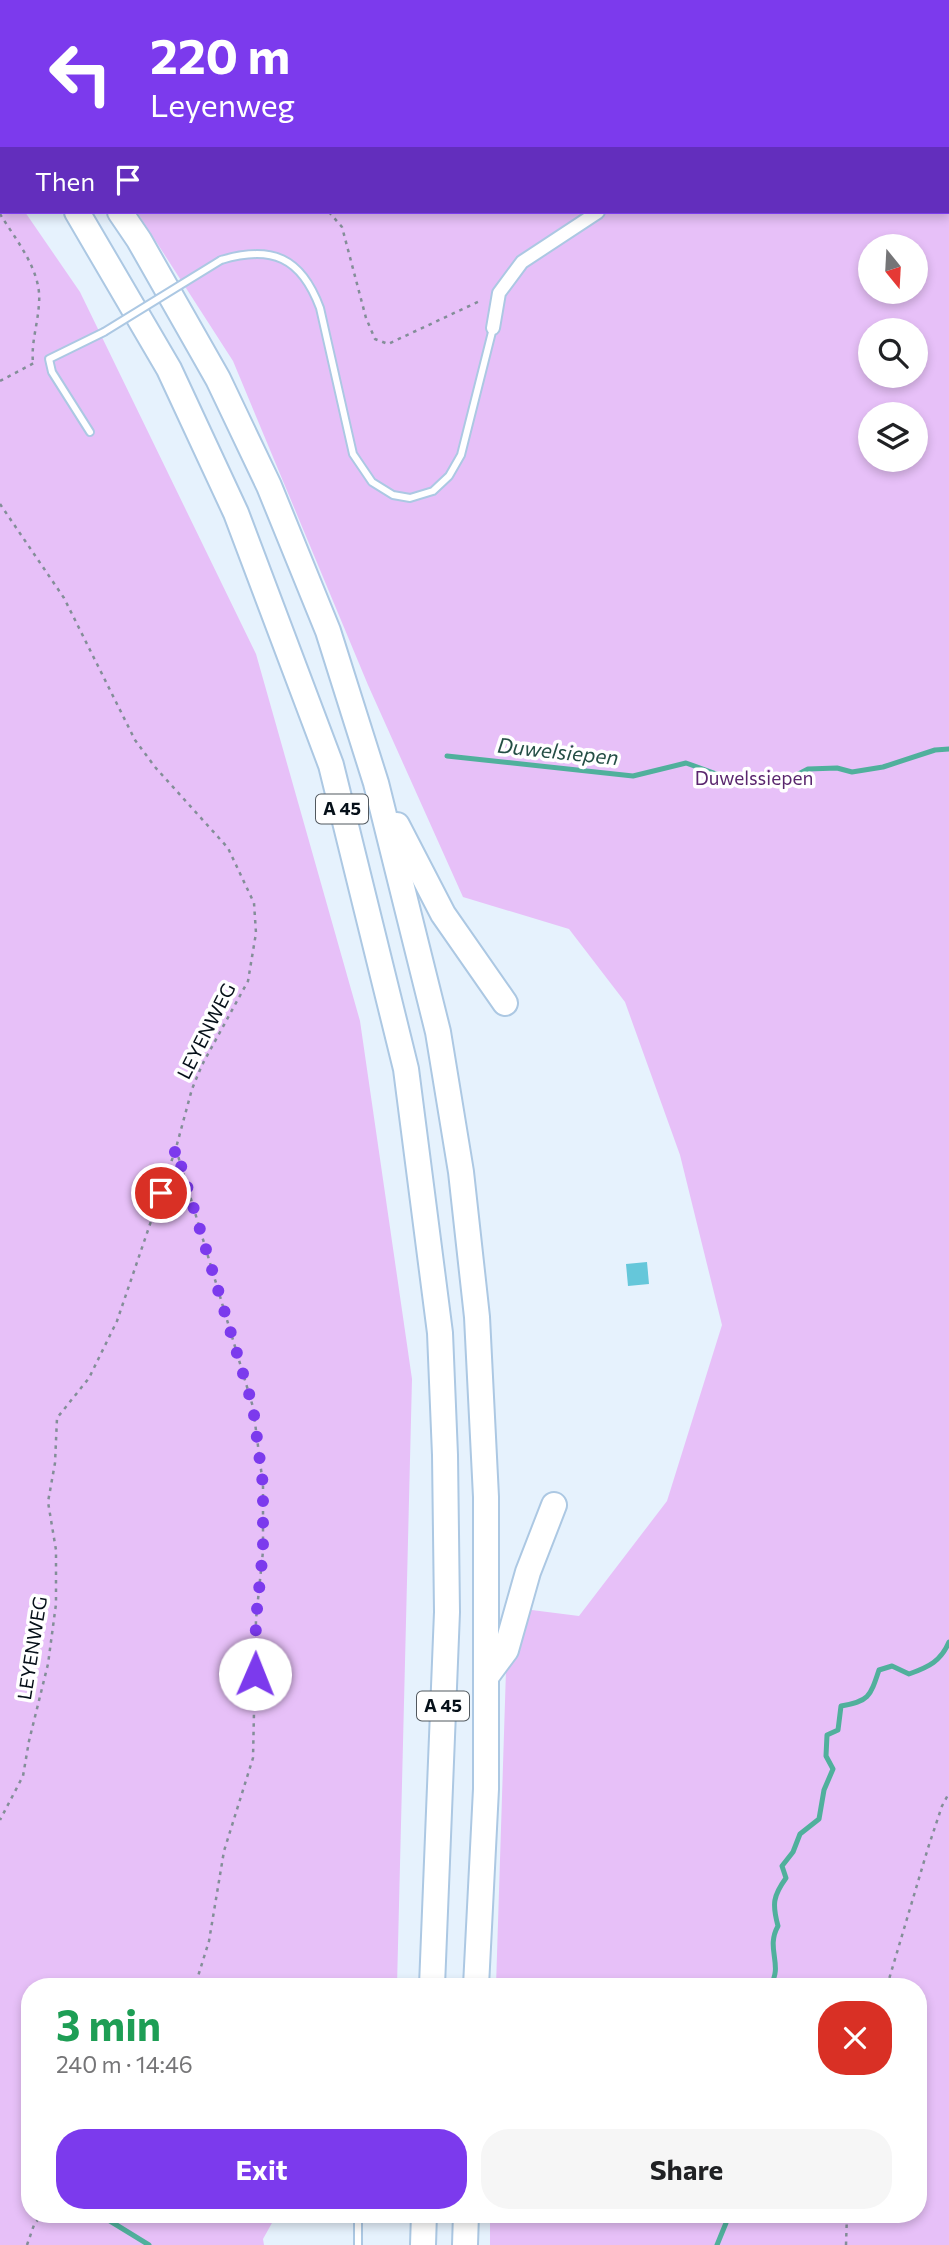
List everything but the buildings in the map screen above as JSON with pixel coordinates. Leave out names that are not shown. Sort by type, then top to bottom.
[{"type":"highway","name":"A 45","points":[[78,214],[169,369],[236,513],[331,765],[406,1069],[440,1333],[445,1455],[447,1612],[432,1978]]},
{"type":"highway","name":"A 45","points":[[121,214],[218,379],[268,486],[328,631],[376,783],[438,1032],[461,1172],[478,1317],[486,1497],[486,1789],[477,1978]]},
{"type":"highway","points":[[376,783],[443,914],[505,1003]]},
{"type":"highway","points":[[486,1677],[506,1650],[528,1572],[554,1505]]},
{"type":"highway","points":[[422,1978],[433,1957]]},
{"type":"highway","points":[[423,2245],[424,2223]]},
{"type":"highway","points":[[465,2245],[466,2223]]},
{"type":"street","points":[[493,328],[499,293],[522,262],[595,214]]},
{"type":"lane","points":[[90,432],[52,372],[49,359],[104,332],[221,260],[243,253],[266,253],[292,264],[311,285],[320,308],[353,454],[372,482],[393,495],[410,498],[433,491],[449,476],[461,455],[493,328]]},
{"type":"lane","points":[[358,2223],[358,2245]]},
{"type":"path","points":[[0,214],[34,270],[40,301],[31,346],[33,363]]},
{"type":"path","points":[[331,214],[342,227],[366,318],[375,340],[388,344],[499,293]]},
{"type":"path","points":[[0,381],[33,363],[49,359]]},
{"type":"path","name":"LEYENWEG","points":[[0,504],[64,598],[135,740],[155,768],[228,848],[254,903],[256,933],[248,981],[192,1088],[176,1149],[117,1321],[89,1378],[57,1418],[55,1463],[48,1502],[56,1550],[56,1604],[48,1664],[23,1776],[0,1820]]},
{"type":"path","points":[[176,1149],[253,1407],[263,1485],[263,1551],[256,1619],[253,1758],[224,1851],[209,1941],[197,1978]]},
{"type":"path","points":[[889,1978],[928,1848],[949,1793]]},
{"type":"path","points":[[27,2245],[35,2223]]},
{"type":"path","points":[[846,2223],[846,2245]]},
{"type":"green space","points":[[0,214],[26,214],[80,292],[256,654],[360,1021],[412,1379],[397,1978],[21,1978],[21,2223],[272,2223],[263,2239],[264,2245],[0,2245]]},
{"type":"green space","name":"Duwelssiepen","points":[[138,214],[949,214],[949,2245],[490,2245],[490,2223],[927,2223],[927,1978],[496,1978],[508,1607],[579,1616],[667,1501],[722,1325],[680,1155],[625,1002],[569,929],[463,897],[368,685],[233,361]]},
{"type":"waterway","name":"Duwelsiepen","points":[[447,756],[633,776],[686,763],[733,780],[789,779],[808,769],[837,768],[852,772],[883,767],[935,750],[949,749]]},
{"type":"waterway","points":[[774,1978],[773,1942],[778,1926],[775,1900],[786,1878],[782,1866],[793,1852],[800,1834],[819,1819],[824,1790],[833,1769],[826,1756],[827,1735],[838,1730],[841,1706],[863,1700],[870,1692],[879,1670],[892,1666],[909,1674],[938,1659],[949,1642]]},
{"type":"waterway","points":[[113,2223],[149,2245]]},
{"type":"waterway","points":[[717,2245],[726,2223]]},
{"type":"route","points":[[161,1193],[176,1149],[253,1407],[263,1485],[263,1551],[256,1619],[255,1674]]}]
